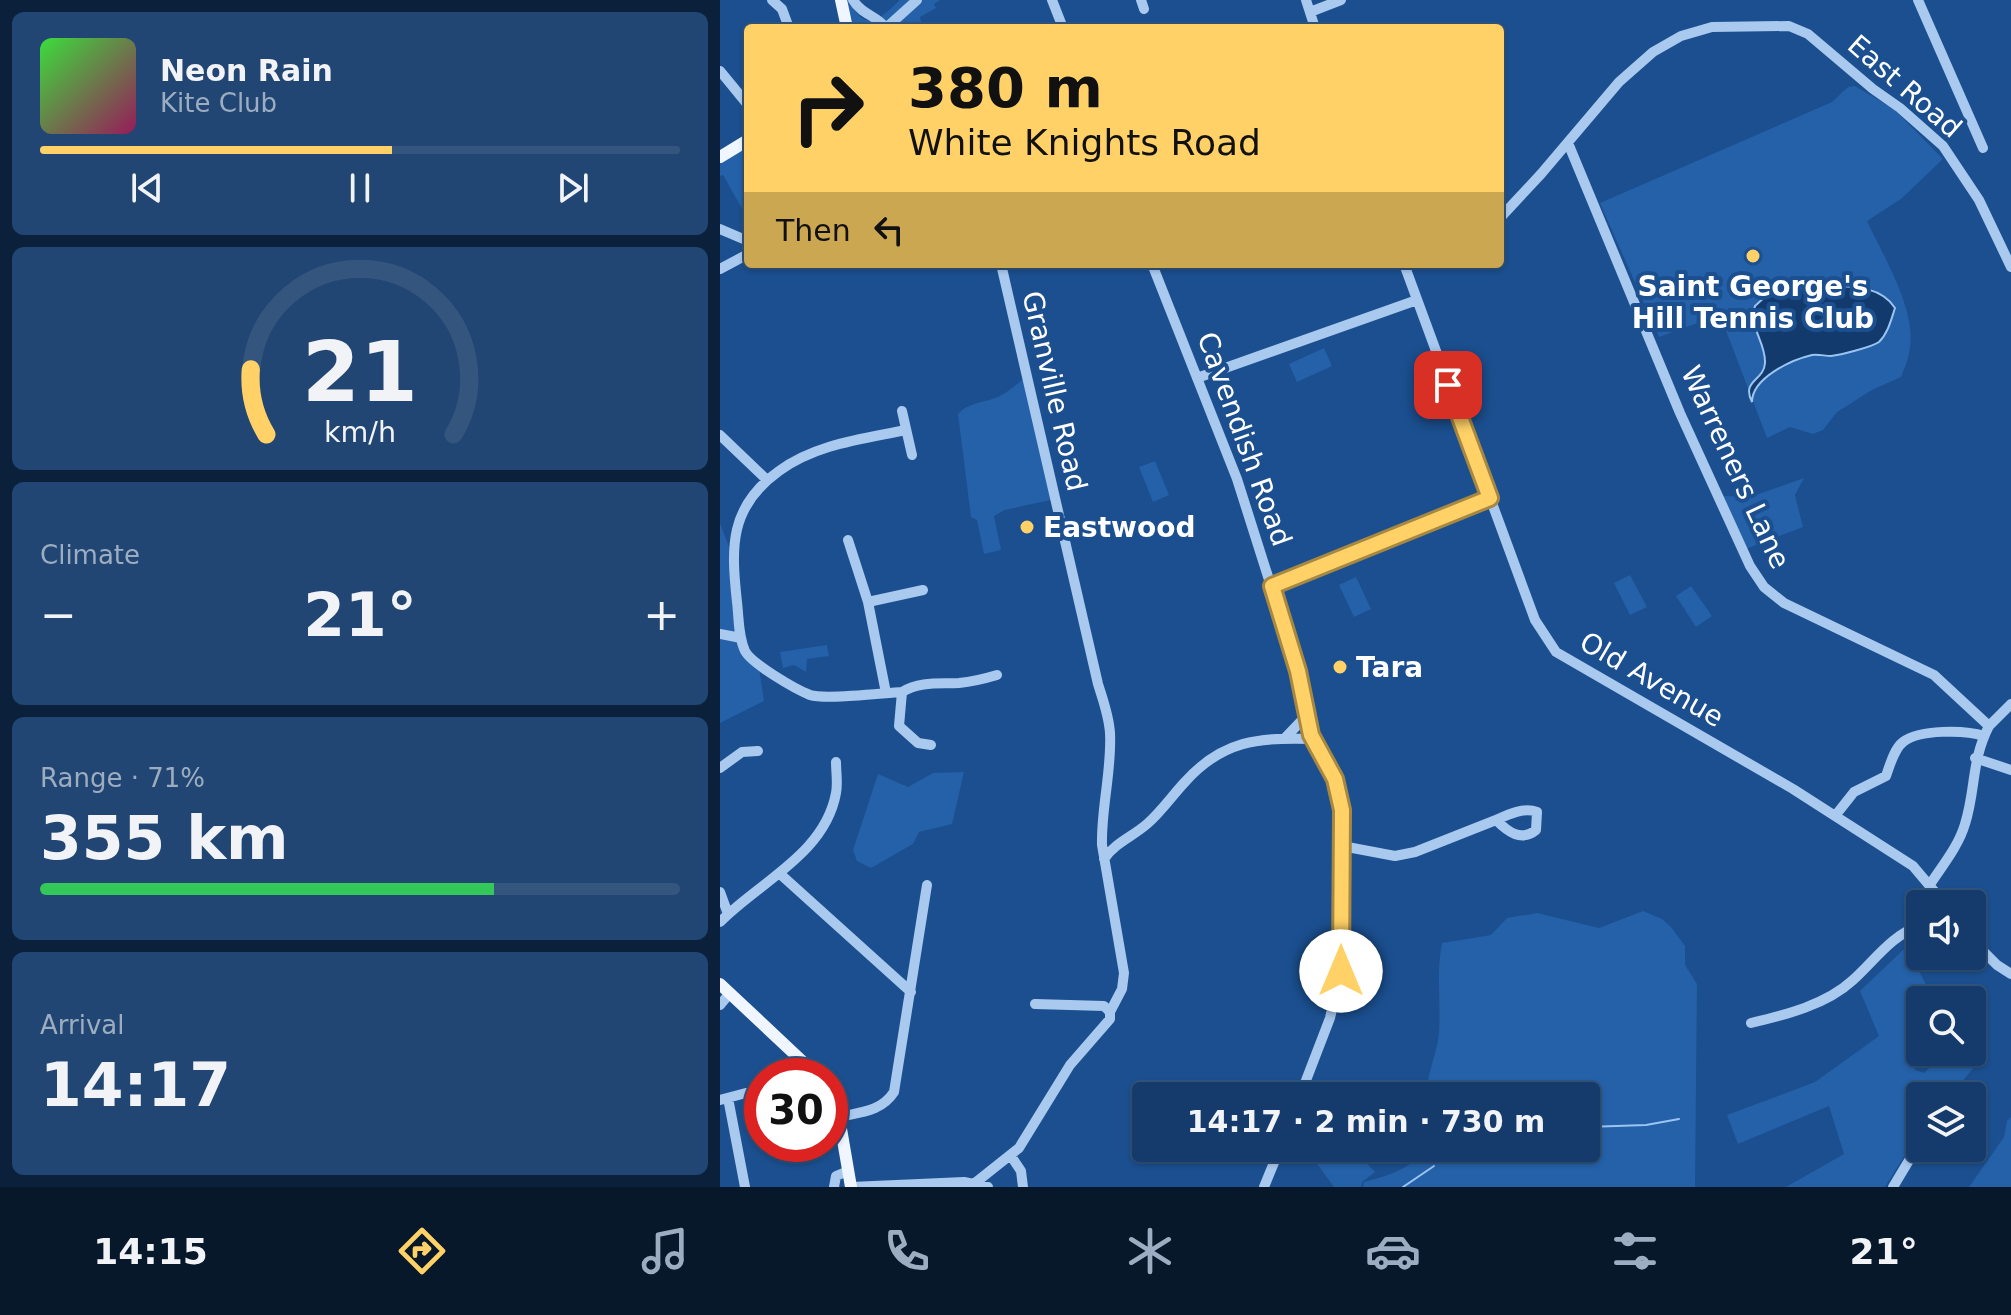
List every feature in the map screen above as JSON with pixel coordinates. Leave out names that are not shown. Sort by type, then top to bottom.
[{"type":"main road","points":[[841,0],[846,24]]},
{"type":"main road","points":[[720,157],[744,142]]},
{"type":"main road","points":[[725,988],[799,1058]]},
{"type":"main road","points":[[846,1162],[851,1187]]},
{"type":"street","points":[[772,0],[782,9],[788,24]]},
{"type":"street","points":[[853,0],[861,12],[879,19],[883,24]]},
{"type":"street","points":[[901,24],[917,0]]},
{"type":"street","points":[[1052,0],[1061,24]]},
{"type":"street","points":[[1306,0],[1314,24]]},
{"type":"street","points":[[1310,12],[1341,0]]},
{"type":"street","points":[[1918,0],[1983,148]]},
{"type":"street","name":"East Road","points":[[1504,214],[1619,82],[1665,44],[1712,27],[1789,26],[1808,34],[1930,132],[1943,146],[1971,187],[2007,252],[2011,267]]},
{"type":"street","points":[[720,71],[744,100]]},
{"type":"street","name":"Warreners Lane","points":[[1568,143],[1696,450],[1750,566],[1764,587],[1784,603],[1934,675],[1987,731]]},
{"type":"street","points":[[720,229],[744,239]]},
{"type":"street","points":[[720,269],[744,256]]},
{"type":"street","name":"Granville Road","points":[[975,1183],[1019,1148],[1070,1065],[1110,1019],[1110,1012],[1122,989],[1124,973],[1104,859],[1102,824],[1110,736],[1108,717],[1002,268]]},
{"type":"street","name":"Cavendish Road","points":[[1154,268],[1237,479],[1298,671],[1313,739],[1331,770],[1340,795],[1341,971],[1330,1018],[1305,1082]]},
{"type":"street","name":"Old Avenue","points":[[1405,268],[1535,620],[1556,652],[1835,816],[1913,866],[1936,890]]},
{"type":"street","points":[[1197,378],[1417,300]]},
{"type":"street","points":[[902,411],[912,455]]},
{"type":"street","points":[[906,430],[829,447],[792,462],[767,480],[744,508],[732,554],[741,638],[746,653],[755,662],[811,695],[902,692],[909,687],[948,681],[958,683],[997,675]]},
{"type":"street","points":[[720,435],[767,480]]},
{"type":"street","points":[[1272,586],[1490,498]]},
{"type":"street","points":[[848,540],[868,602],[886,693]]},
{"type":"street","points":[[868,602],[923,590]]},
{"type":"street","points":[[720,634],[741,638]]},
{"type":"street","points":[[902,692],[899,726],[926,747]]},
{"type":"street","points":[[1931,883],[1965,826],[1975,758],[1987,731],[2011,704]]},
{"type":"street","points":[[1285,738],[1306,716]]},
{"type":"street","points":[[1835,816],[1854,792],[1886,776],[1903,741],[1940,733],[1987,731]]},
{"type":"street","points":[[1104,859],[1112,848],[1146,825],[1196,769],[1214,755],[1248,742],[1313,739]]},
{"type":"street","points":[[720,768],[742,752],[758,751]]},
{"type":"street","points":[[1975,758],[2011,770]]},
{"type":"street","points":[[724,918],[779,873],[816,836],[826,822],[836,792],[836,762]]},
{"type":"street","points":[[1342,846],[1395,856],[1415,852],[1496,820]]},
{"type":"street","points":[[779,873],[911,992]]},
{"type":"street","points":[[848,1115],[878,1108],[887,1103],[894,1092],[927,885]]},
{"type":"street","points":[[720,892],[724,918]]},
{"type":"street","points":[[1751,1023],[1797,1013],[1851,983],[1888,945],[1906,934]]},
{"type":"street","points":[[1986,954],[2011,974]]},
{"type":"street","points":[[720,1005],[725,988]]},
{"type":"street","points":[[1035,1004],[1095,1005],[1104,1006],[1110,1012]]},
{"type":"street","points":[[744,1095],[724,1099],[745,1187]]},
{"type":"street","points":[[1011,1156],[1021,1171],[1023,1187]]},
{"type":"street","points":[[1264,1187],[1274,1162]]},
{"type":"street","points":[[1893,1187],[1908,1162]]},
{"type":"street","points":[[834,1187],[836,1176],[848,1171]]},
{"type":"street","points":[[851,1187],[975,1183],[988,1187]]},
{"type":"shaded area","points":[[841,0],[850,0],[861,17],[873,20],[900,0],[940,0],[934,4],[936,8],[920,17],[922,24],[907,24],[906,21],[901,24],[846,24]]},
{"type":"shaded area","name":"Saint George's Hill Tennis Club","points":[[1855,86],[1894,109],[1943,159],[1901,199],[1867,221],[1904,303],[1911,337],[1908,359],[1901,377],[1872,390],[1837,412],[1823,430],[1813,434],[1790,427],[1767,438],[1720,315],[1659,337],[1600,203],[1832,102],[1848,87]]},
{"type":"shaded area","points":[[744,148],[744,212],[723,175],[720,176],[720,163]]},
{"type":"shaded area","points":[[1819,285],[1871,290],[1888,300],[1895,308],[1885,335],[1879,342],[1863,348],[1831,356],[1812,355],[1774,371],[1758,385],[1752,402],[1749,389],[1765,363],[1755,328],[1755,306],[1768,294]]},
{"type":"shaded area","points":[[1324,348],[1332,366],[1297,382],[1289,364]]},
{"type":"shaded area","points":[[1029,375],[1055,499],[1005,510],[994,516],[1001,550],[984,554],[977,520],[971,517],[958,414],[971,405],[999,396]]},
{"type":"shaded area","points":[[1155,461],[1169,495],[1153,502],[1139,467]]},
{"type":"shaded area","points":[[1804,478],[1795,495],[1803,527],[1743,550],[1720,498],[1750,497]]},
{"type":"shaded area","points":[[720,523],[729,547],[737,633],[720,630]]},
{"type":"shaded area","points":[[1630,575],[1647,607],[1630,615],[1614,583]]},
{"type":"shaded area","points":[[1356,577],[1371,609],[1354,617],[1339,585]]},
{"type":"shaded area","points":[[1691,586],[1712,616],[1696,627],[1676,596]]},
{"type":"shaded area","points":[[720,636],[741,640],[759,668],[764,701],[720,723]]},
{"type":"shaded area","points":[[827,645],[829,656],[807,659],[806,672],[794,665],[783,668],[780,652]]},
{"type":"shaded area","points":[[964,772],[952,824],[919,832],[913,844],[871,868],[857,861],[853,850],[878,774],[908,787],[933,773]]},
{"type":"shaded area","points":[[1643,911],[1662,919],[1685,946],[1685,965],[1697,984],[1695,1187],[1363,1187],[1364,1182],[1389,1175],[1412,1162],[1600,1162],[1600,1082],[1428,1082],[1439,1033],[1442,943],[1491,935],[1507,918],[1537,913],[1599,928]]},
{"type":"shaded area","points":[[1903,950],[1906,952],[1906,970],[1918,970],[1927,986],[1906,986],[1906,1066],[1915,1066],[1915,1070],[1924,1073],[1931,1066],[1975,1066],[1962,1082],[1906,1082],[1906,1153],[1885,1187],[1786,1187],[1844,1154],[1829,1106],[1738,1144],[1727,1115],[1815,1082],[1879,1036],[1860,991]]},
{"type":"shaded area","points":[[2011,1117],[2011,1187],[1969,1187],[2004,1137],[2007,1121]]},
{"type":"shaded area","points":[[1316,1162],[1365,1162],[1375,1172],[1362,1182],[1361,1187],[1334,1187]]},
{"type":"waterway","points":[[1600,1127],[1646,1125],[1679,1119]]},
{"type":"waterway","points":[[1403,1187],[1434,1166]]},
{"type":"place","name":"Saint George's Hill Tennis Club","points":[[1753,256]]},
{"type":"place","name":"Eastwood","points":[[1027,527]]},
{"type":"place","name":"Tara","points":[[1340,667]]},
{"type":"route","points":[[1341,971],[1340,795],[1331,770],[1311,735],[1298,671],[1272,586],[1490,498],[1448,385]]}]
